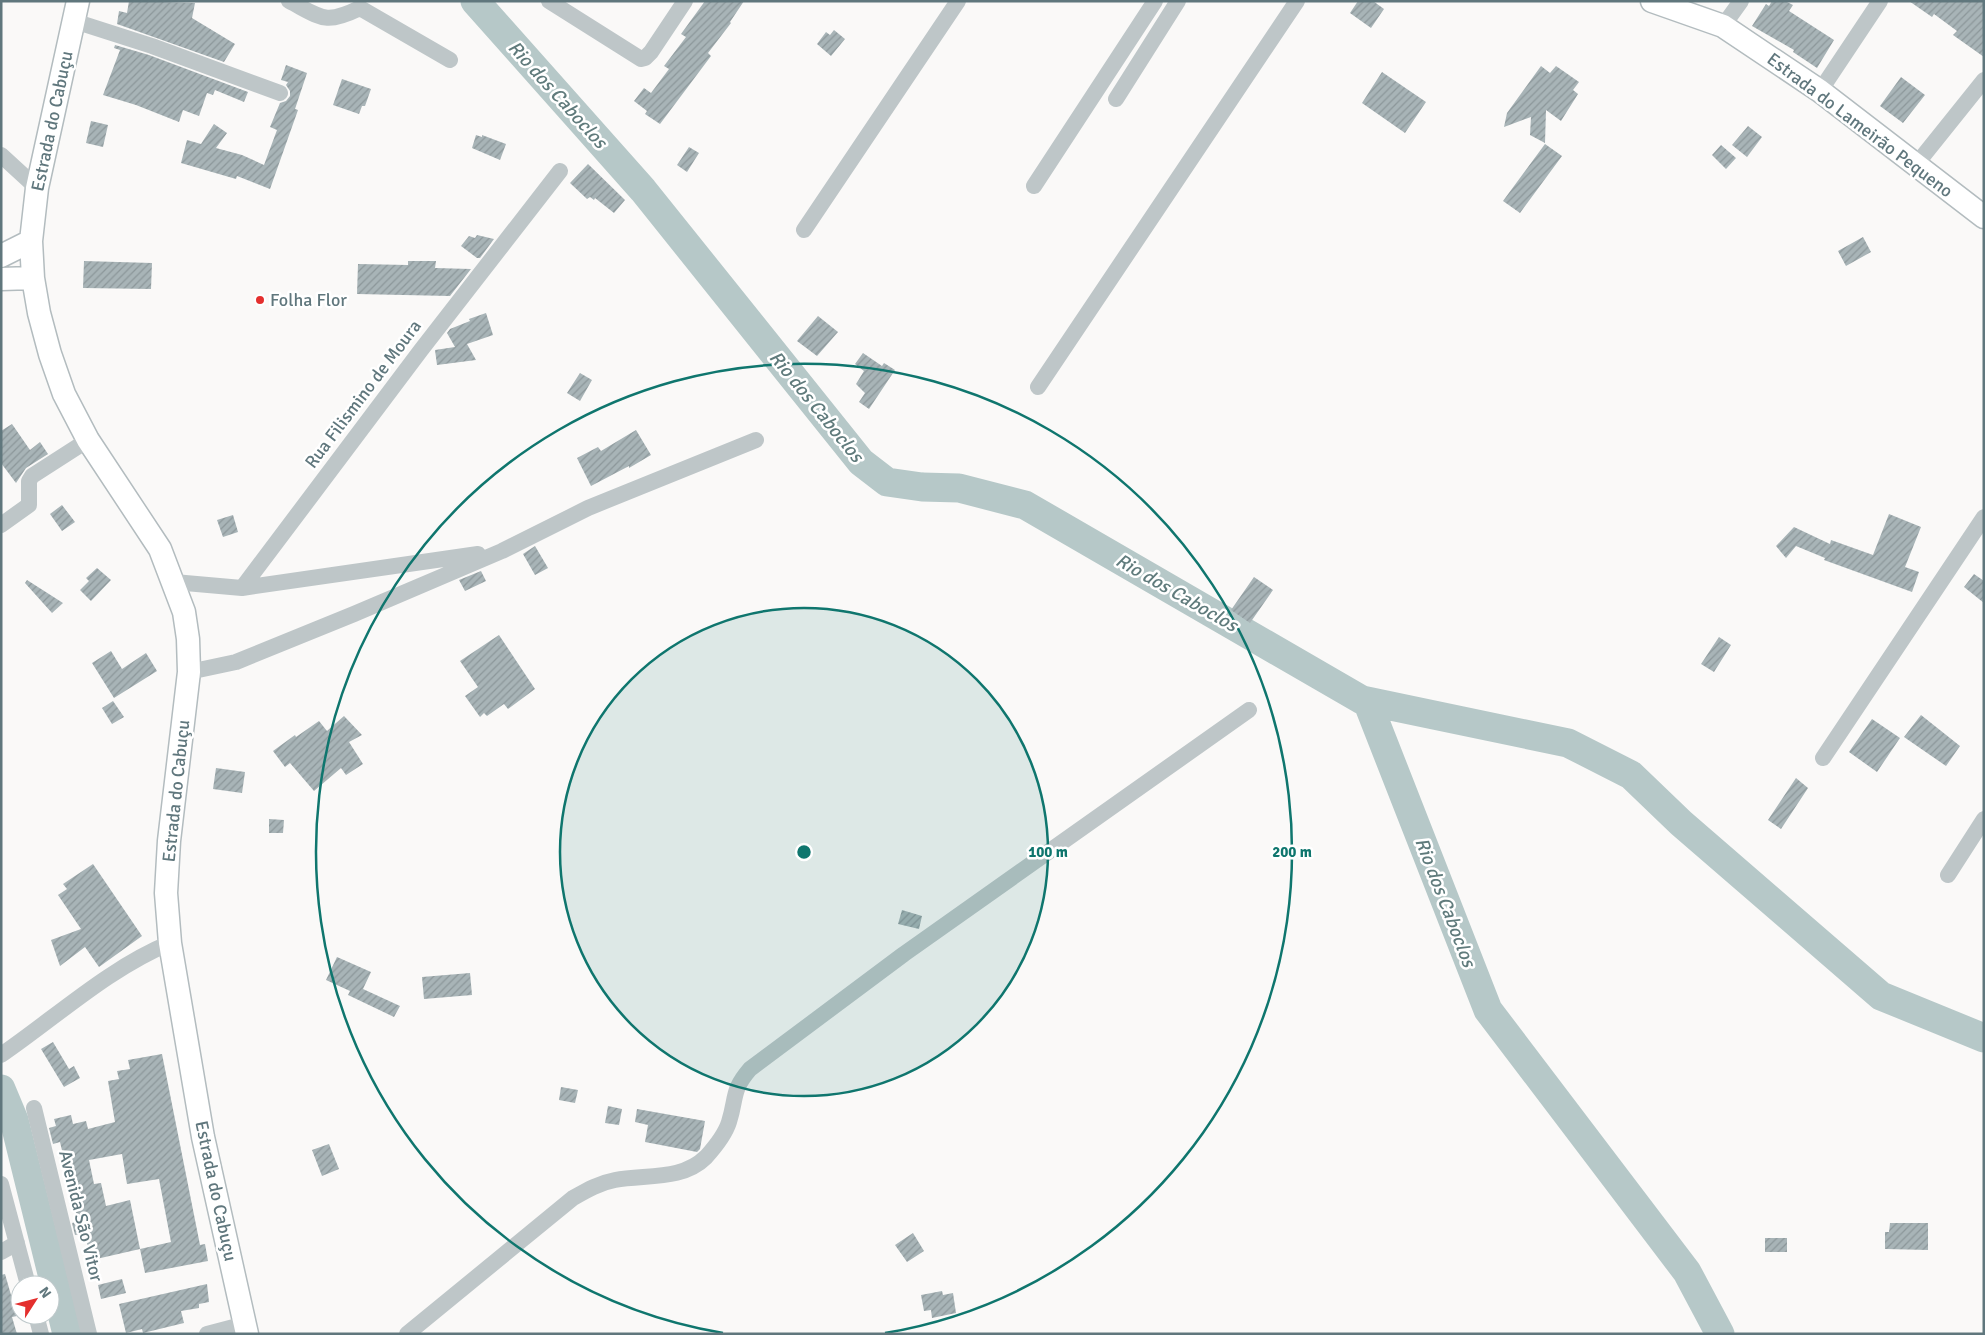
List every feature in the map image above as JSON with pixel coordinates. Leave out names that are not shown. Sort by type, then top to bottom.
[{"type":"street","points":[[289,1],[321,18],[341,17],[355,4],[450,60]]},
{"type":"street","points":[[549,1],[636,57],[645,58],[652,52],[685,1]]},
{"type":"street","points":[[804,230],[958,1]]},
{"type":"street","points":[[1034,186],[1155,1]]},
{"type":"street","points":[[1116,99],[1178,1]]},
{"type":"street","points":[[1038,387],[1297,1]]},
{"type":"street","points":[[1723,26],[1741,1]]},
{"type":"street","points":[[1820,91],[1880,1]]},
{"type":"street","name":"Estrada do Lameirão Pequeno","points":[[1663,3],[1723,26],[1820,91],[1984,218]]},
{"type":"street","points":[[76,11],[180,56],[280,93]]},
{"type":"street","name":"Estrada do Cabuçu","points":[[76,11],[37,188],[31,241],[33,278],[50,354],[64,394],[88,440],[160,549],[184,612],[188,639],[189,672],[169,841],[166,893],[170,943],[203,1137],[246,1329]]},
{"type":"street","points":[[1915,166],[1984,80]]},
{"type":"street","points":[[1,155],[37,188]]},
{"type":"street","name":"Rua Filismino de Moura","points":[[242,588],[421,350],[560,172]]},
{"type":"street","points":[[1,256],[31,241]]},
{"type":"street","points":[[1,279],[33,278]]},
{"type":"street","points":[[1,525],[29,505],[29,481],[32,476],[88,440]]},
{"type":"street","points":[[189,672],[236,662],[502,551],[588,508],[756,440]]},
{"type":"street","points":[[1823,758],[1948,568],[1984,517]]},
{"type":"street","points":[[174,582],[242,588],[502,551]]},
{"type":"street","points":[[407,1334],[573,1198],[596,1185],[615,1180],[675,1174],[704,1158],[717,1144],[729,1122],[738,1082],[750,1070],[904,954],[1249,710]]},
{"type":"street","points":[[1948,875],[1984,819]]},
{"type":"street","points":[[5,1053],[123,967],[148,952],[170,943]]},
{"type":"street","name":"Avenida São Vitor","points":[[34,1108],[89,1334]]},
{"type":"street","points":[[1,1184],[25,1275]]},
{"type":"street","points":[[1,1252],[17,1243]]},
{"type":"street","points":[[207,1334],[246,1329]]},
{"type":"building","points":[[129,1],[195,3],[192,18],[235,44],[224,62],[117,24],[119,11],[127,13]]},
{"type":"building","points":[[705,1],[744,1],[731,23],[708,53],[711,56],[660,124],[645,114],[647,111],[634,101],[644,88],[651,93],[669,69],[664,66],[686,37],[681,34]]},
{"type":"building","points":[[1358,1],[1373,1],[1384,9],[1371,28],[1350,13]]},
{"type":"building","points":[[1772,1],[1785,1],[1793,5],[1789,11],[1834,40],[1817,68],[1793,52],[1794,50],[1752,26],[1766,4],[1769,6]]},
{"type":"building","points":[[1909,1],[1984,1],[1984,57],[1953,35],[1957,31],[1934,14],[1932,17]]},
{"type":"building","points":[[834,30],[845,39],[831,56],[817,44],[826,32],[830,35]]},
{"type":"building","points":[[115,45],[149,55],[248,92],[244,102],[215,90],[213,95],[207,93],[199,116],[183,110],[179,122],[136,105],[103,95],[120,50],[114,48]]},
{"type":"building","points":[[286,65],[307,73],[295,109],[298,110],[270,189],[237,176],[236,179],[181,163],[187,140],[201,144],[214,124],[227,133],[216,148],[242,155],[264,165],[277,130],[270,127],[280,103],[286,101],[290,96],[290,91],[286,85],[288,82],[281,80]]},
{"type":"building","points":[[1541,66],[1550,73],[1556,66],[1579,82],[1573,90],[1578,94],[1561,121],[1546,110],[1545,143],[1530,135],[1531,117],[1504,127],[1507,113]]},
{"type":"building","points":[[1382,72],[1426,102],[1405,133],[1362,103]]},
{"type":"building","points":[[1901,77],[1925,95],[1903,123],[1880,106]]},
{"type":"building","points":[[342,79],[371,89],[365,106],[362,106],[359,114],[333,105]]},
{"type":"building","points":[[91,121],[108,125],[103,147],[86,143]]},
{"type":"building","points":[[1748,126],[1762,137],[1747,157],[1732,145]]},
{"type":"building","points":[[476,135],[482,137],[482,135],[506,144],[500,160],[472,148]]},
{"type":"building","points":[[1545,144],[1562,156],[1520,213],[1503,201]]},
{"type":"building","points":[[1721,145],[1736,158],[1726,169],[1712,155]]},
{"type":"building","points":[[689,147],[699,153],[687,172],[677,165]]},
{"type":"building","points":[[588,164],[625,200],[614,213],[595,198],[594,200],[590,197],[587,199],[570,183]]},
{"type":"building","points":[[477,235],[494,239],[480,258],[477,258],[461,246],[469,236],[475,238]]},
{"type":"building","points":[[1863,237],[1871,252],[1846,266],[1838,251]]},
{"type":"building","points":[[84,261],[152,263],[151,289],[83,288]]},
{"type":"building","points":[[408,261],[436,261],[435,268],[471,269],[450,296],[357,294],[358,264],[408,265]]},
{"type":"building","points":[[486,313],[493,335],[467,344],[476,360],[437,365],[435,350],[455,347],[447,333],[450,329]]},
{"type":"building","points":[[818,316],[838,332],[817,356],[797,341]]},
{"type":"building","points":[[863,353],[882,366],[884,363],[895,370],[869,409],[859,402],[865,393],[856,384],[864,371],[855,364]]},
{"type":"building","points":[[580,373],[592,380],[580,401],[567,393]]},
{"type":"building","points":[[12,424],[30,450],[40,442],[48,454],[26,468],[16,483],[1,463],[1,431]]},
{"type":"building","points":[[636,430],[651,455],[591,486],[577,458],[598,447],[601,451]]},
{"type":"building","points":[[62,505],[75,522],[62,531],[50,514]]},
{"type":"building","points":[[1889,514],[1921,527],[1905,567],[1919,572],[1912,592],[1824,560],[1825,558],[1796,546],[1786,558],[1776,546],[1794,527],[1830,544],[1831,540],[1873,555]]},
{"type":"building","points":[[233,515],[238,532],[223,537],[217,520]]},
{"type":"building","points":[[535,546],[548,568],[535,575],[523,554]]},
{"type":"building","points":[[97,568],[111,580],[91,601],[80,590],[89,581],[86,578]]},
{"type":"building","points":[[481,571],[486,581],[465,591],[459,580]]},
{"type":"building","points":[[1974,574],[1984,581],[1984,603],[1964,587]]},
{"type":"building","points":[[1254,577],[1273,590],[1250,623],[1231,610]]},
{"type":"building","points":[[27,580],[63,603],[52,613],[25,583]]},
{"type":"building","points":[[499,635],[535,689],[508,709],[504,704],[487,716],[484,713],[480,717],[465,696],[478,687],[460,661]]},
{"type":"building","points":[[1719,637],[1731,645],[1714,672],[1701,664]]},
{"type":"building","points":[[111,651],[122,669],[146,653],[157,671],[114,698],[92,663]]},
{"type":"building","points":[[113,701],[124,717],[112,724],[102,708]]},
{"type":"building","points":[[1921,715],[1960,746],[1946,766],[1904,737]]},
{"type":"building","points":[[344,716],[362,735],[349,742],[363,764],[346,775],[341,768],[314,791],[290,763],[285,767],[273,751],[319,721],[327,731]]},
{"type":"building","points":[[1872,719],[1900,738],[1877,772],[1849,752]]},
{"type":"building","points":[[216,768],[245,772],[242,793],[213,789]]},
{"type":"building","points":[[1796,778],[1808,788],[1781,829],[1768,820]]},
{"type":"building","points":[[269,819],[284,820],[283,833],[269,833]]},
{"type":"building","points":[[93,864],[142,936],[99,967],[85,947],[60,966],[51,940],[81,929],[58,895],[67,889],[63,884]]},
{"type":"building","points":[[902,910],[922,916],[919,929],[898,924]]},
{"type":"building","points":[[337,957],[371,972],[363,989],[400,1006],[394,1017],[348,995],[350,991],[326,980]]},
{"type":"building","points":[[470,973],[472,995],[424,999],[422,977]]},
{"type":"building","points":[[53,1042],[69,1069],[74,1066],[80,1078],[64,1087],[41,1049]]},
{"type":"building","points":[[162,1054],[200,1245],[205,1244],[208,1261],[145,1273],[140,1249],[92,1260],[84,1233],[75,1235],[72,1223],[78,1221],[68,1166],[66,1167],[60,1142],[53,1144],[49,1128],[56,1126],[54,1119],[71,1115],[73,1124],[86,1121],[88,1129],[115,1122],[108,1081],[119,1079],[117,1071],[130,1069],[128,1060]],"holes":[[[122,1154],[127,1184],[159,1179],[171,1242],[140,1249],[130,1200],[106,1206],[101,1183],[94,1184],[89,1160]]]},
{"type":"building","points":[[561,1087],[578,1090],[575,1103],[559,1100]]},
{"type":"building","points":[[608,1106],[622,1109],[619,1125],[605,1123]]},
{"type":"building","points":[[637,1109],[705,1121],[700,1149],[697,1152],[645,1142],[648,1125],[635,1122]]},
{"type":"building","points":[[329,1144],[339,1169],[322,1176],[312,1150]]},
{"type":"building","points":[[1890,1223],[1928,1223],[1928,1250],[1885,1249],[1885,1232],[1889,1232]]},
{"type":"building","points":[[913,1233],[924,1251],[907,1262],[895,1245]]},
{"type":"building","points":[[1765,1238],[1787,1238],[1787,1252],[1765,1252]]},
{"type":"building","points":[[5,1274],[10,1292],[10,1325],[14,1325],[17,1334],[1,1334],[1,1275]]},
{"type":"building","points":[[122,1279],[126,1293],[101,1299],[98,1285]]},
{"type":"building","points":[[207,1284],[209,1302],[199,1304],[199,1308],[181,1311],[184,1323],[143,1333],[142,1329],[126,1333],[119,1304]]},
{"type":"building","points":[[942,1291],[943,1295],[953,1293],[956,1313],[932,1318],[931,1310],[924,1311],[921,1295]]},
{"type":"waterway","name":"Rio dos Caboclos","points":[[475,1],[643,190],[861,462],[887,482],[922,487],[959,488],[1025,505],[1362,700],[1568,743],[1631,775],[1681,823],[1881,996],[1984,1038]]},
{"type":"waterway","name":"Rio dos Caboclos","points":[[1367,701],[1488,1010],[1687,1272],[1720,1334]]},
{"type":"waterway","points":[[1,1089],[14,1120],[67,1334]]},
{"type":"place","name":"Folha Flor","points":[[260,300]]}]
